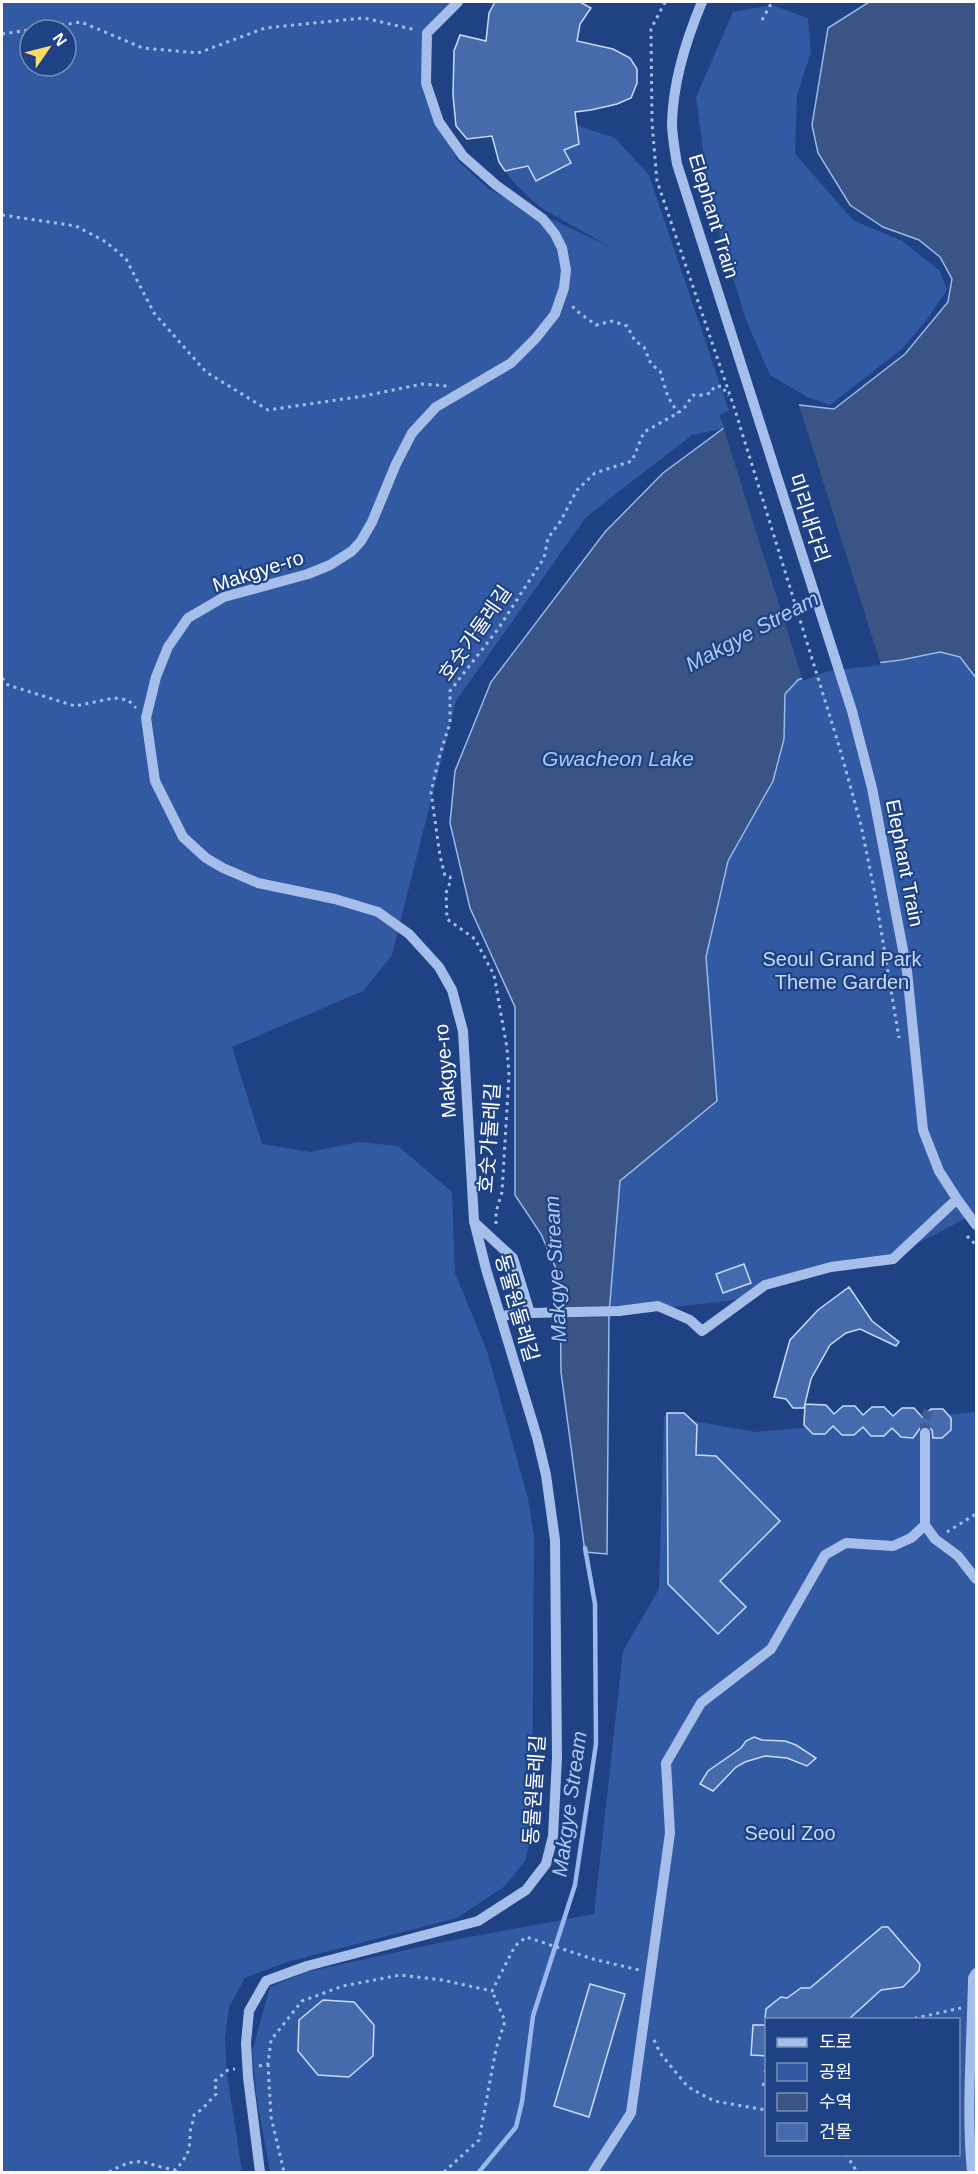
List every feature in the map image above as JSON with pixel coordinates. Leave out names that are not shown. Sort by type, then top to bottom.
[{"type":"lane","points":[[427,33],[458,2]]},
{"type":"lane","name":"Elephant Train","points":[[702,2],[691,29],[676,80],[672,124],[676,165],[754,404]]},
{"type":"lane","name":"Makgye-ro","points":[[427,33],[426,82],[439,122],[463,156],[496,185],[543,219],[555,234],[562,248],[566,270],[564,286],[555,314],[536,338],[511,363],[436,407],[412,433],[396,464],[372,522],[361,542],[352,551],[330,565],[308,574],[224,597],[188,618],[168,647],[156,677],[146,718],[155,781],[183,837],[206,858],[258,883],[335,899],[378,912],[409,934],[439,967],[452,990],[463,1031],[474,1221]]},
{"type":"lane","name":"미리내다리","points":[[754,404],[852,711]]},
{"type":"lane","name":"Elephant Train","points":[[852,711],[872,788],[907,970],[923,1130],[939,1171],[976,1225]]},
{"type":"lane","points":[[500,1316],[619,1311],[658,1306],[690,1320],[702,1331],[765,1285],[831,1267],[893,1259],[957,1199]]},
{"type":"lane","points":[[474,1221],[513,1258],[535,1313]]},
{"type":"lane","name":"동물원둘레길","points":[[260,2172],[246,2043],[249,2011],[266,1981],[307,1966],[478,1922],[526,1890],[546,1864],[553,1836],[557,1758],[555,1540],[546,1475],[537,1437],[474,1221]]},
{"type":"lane","points":[[925,1433],[926,1525],[935,1539],[958,1556],[976,1579]]},
{"type":"lane","points":[[593,2172],[631,2114],[670,1833],[666,1763],[701,1704],[771,1649],[825,1555],[846,1543],[893,1546],[911,1538],[926,1525]]},
{"type":"lane","points":[[972,2172],[968,2078],[973,1978],[976,1973]]},
{"type":"path","points":[[762,20],[772,2]]},
{"type":"path","points":[[2,34],[81,22],[143,48],[198,53],[265,28],[364,18],[427,33]]},
{"type":"path","points":[[2,215],[76,226],[106,242],[126,259],[154,312],[206,372],[268,410],[364,396],[422,384],[470,388]]},
{"type":"path","points":[[564,286],[574,309],[596,326],[612,321],[627,326],[635,341],[644,347],[651,364],[660,371],[668,397],[678,413]]},
{"type":"path","name":"호숫가둘레길","points":[[497,1243],[496,1212],[502,1192],[509,1075],[507,1048],[494,975],[476,939],[447,919],[446,893],[451,880],[445,876],[440,856],[431,792],[450,723],[450,691],[498,629],[544,558],[548,538],[560,522],[577,490],[595,473],[632,461],[644,432],[678,413],[693,394],[697,396],[711,393],[714,387],[722,386],[734,408]]},
{"type":"path","name":"미리내다리","points":[[734,408],[861,825],[900,1043]]},
{"type":"path","points":[[2,678],[8,685],[75,706],[114,698],[128,700],[146,718]]},
{"type":"path","points":[[965,1233],[976,1245]]},
{"type":"path","points":[[935,1539],[976,1514]]},
{"type":"path","points":[[492,1992],[515,1946],[526,1937],[545,1941],[593,1959],[649,1973]]},
{"type":"path","points":[[284,2172],[271,2117],[268,2064],[271,2040],[302,2001],[343,1986],[400,1975],[442,1980],[492,1992]]},
{"type":"path","points":[[444,2172],[479,2140],[496,2049],[505,2021],[492,1992]]},
{"type":"path","points":[[911,2018],[956,2008],[973,2008]]},
{"type":"path","points":[[643,2017],[660,2053],[688,2087],[714,2102],[765,2110]]},
{"type":"path","points":[[109,2172],[126,2163],[138,2160],[176,2170],[188,2154],[192,2140],[190,2134],[194,2115],[216,2094],[215,2081],[228,2070],[268,2064]]},
{"type":"path","points":[[847,2156],[857,2172]]},
{"type":"green space","points":[[2,2],[451,2],[427,33],[426,83],[435,118],[458,161],[490,190],[612,248],[540,207],[517,186],[505,171],[528,166],[536,181],[571,163],[564,150],[579,144],[576,125],[615,138],[649,175],[729,411],[719,415],[725,428],[692,435],[586,517],[456,701],[392,955],[363,991],[232,1047],[262,1144],[310,1152],[358,1142],[398,1146],[452,1192],[455,1273],[487,1351],[528,1499],[534,1536],[532,1832],[525,1861],[505,1886],[457,1918],[287,1962],[245,1978],[229,2007],[225,2039],[227,2074],[242,2172],[2,2172]]},
{"type":"green space","points":[[772,5],[808,18],[811,52],[797,95],[795,154],[853,220],[902,241],[940,271],[947,290],[928,318],[902,349],[830,405],[807,397],[770,375],[746,320],[710,203],[696,97],[733,12]]},
{"type":"green space","name":"Seoul Grand Park Theme Garden","points":[[940,652],[960,657],[976,678],[976,1213],[903,1251],[729,1301],[609,1314],[620,1180],[717,1101],[706,958],[728,861],[773,781],[784,739],[785,694],[798,680],[827,669],[901,660]]},
{"type":"green space","name":"Seoul Zoo","points":[[976,1412],[976,2172],[270,2172],[257,2101],[252,2051],[270,1987],[306,1972],[443,1942],[594,1914],[623,1651],[659,1589],[664,1416],[756,1432]]},
{"type":"water","name":"Gwacheon Lake","points":[[869,2],[976,2],[976,678],[960,657],[940,652],[901,660],[827,669],[798,680],[785,694],[784,739],[773,781],[728,861],[706,957],[717,1101],[620,1181],[609,1314],[607,1554],[585,1552],[561,1372],[560,1278],[541,1234],[515,1195],[515,1007],[470,908],[450,823],[455,771],[491,682],[605,532],[663,473],[728,425],[799,405],[834,409],[905,354],[948,302],[952,279],[940,257],[919,240],[883,227],[850,205],[818,153],[812,125],[828,28]]},
{"type":"pier","points":[[798,402],[881,665],[828,671],[803,681],[723,426],[728,422]]},
{"type":"building","points":[[495,2],[580,2],[591,8],[580,24],[577,41],[613,49],[630,58],[637,69],[637,83],[631,98],[617,104],[575,112],[579,144],[564,150],[571,163],[536,181],[528,166],[505,171],[499,162],[492,136],[467,139],[456,126],[453,95],[454,51],[460,35],[486,41],[489,13]]},
{"type":"building","points":[[744,1264],[751,1283],[723,1293],[716,1274]]},
{"type":"building","points":[[849,1287],[872,1321],[899,1342],[896,1346],[860,1329],[846,1333],[830,1345],[811,1379],[804,1408],[793,1408],[786,1399],[774,1397],[790,1340],[818,1310]]},
{"type":"building","points":[[805,1404],[826,1405],[834,1414],[843,1406],[855,1406],[863,1415],[872,1407],[884,1407],[893,1416],[902,1408],[914,1408],[922,1417],[931,1409],[943,1409],[951,1418],[951,1430],[942,1438],[933,1438],[932,1430],[926,1426],[921,1427],[913,1438],[901,1437],[892,1428],[884,1436],[871,1436],[863,1427],[854,1435],[842,1435],[833,1426],[825,1434],[813,1434],[804,1425]]},
{"type":"building","points":[[667,1413],[684,1413],[697,1425],[696,1455],[716,1456],[780,1521],[720,1581],[746,1607],[718,1634],[668,1584]]},
{"type":"building","points":[[754,1737],[762,1740],[785,1741],[816,1758],[807,1766],[787,1758],[765,1756],[736,1767],[713,1791],[700,1784],[708,1771]]},
{"type":"building","points":[[882,1927],[888,1927],[920,1964],[919,1971],[903,1987],[881,1990],[850,2018],[765,2018],[766,2009],[781,1997],[787,1998],[801,1988],[810,1988]]},
{"type":"building","points":[[590,1984],[625,1994],[589,2117],[554,2106]]},
{"type":"building","points":[[323,2000],[354,2002],[374,2025],[373,2056],[349,2077],[318,2075],[298,2051],[299,2020]]},
{"type":"building","points":[[753,2025],[765,2025],[765,2056],[751,2055]]},
{"type":"waterway","name":"Makgye Stream","points":[[479,2172],[516,2127],[522,2102],[533,2016],[575,1885],[596,1744],[595,1604],[585,1548]]},
{"type":"tunnel","points":[[925,1433],[925,1418],[929,1411]]}]
